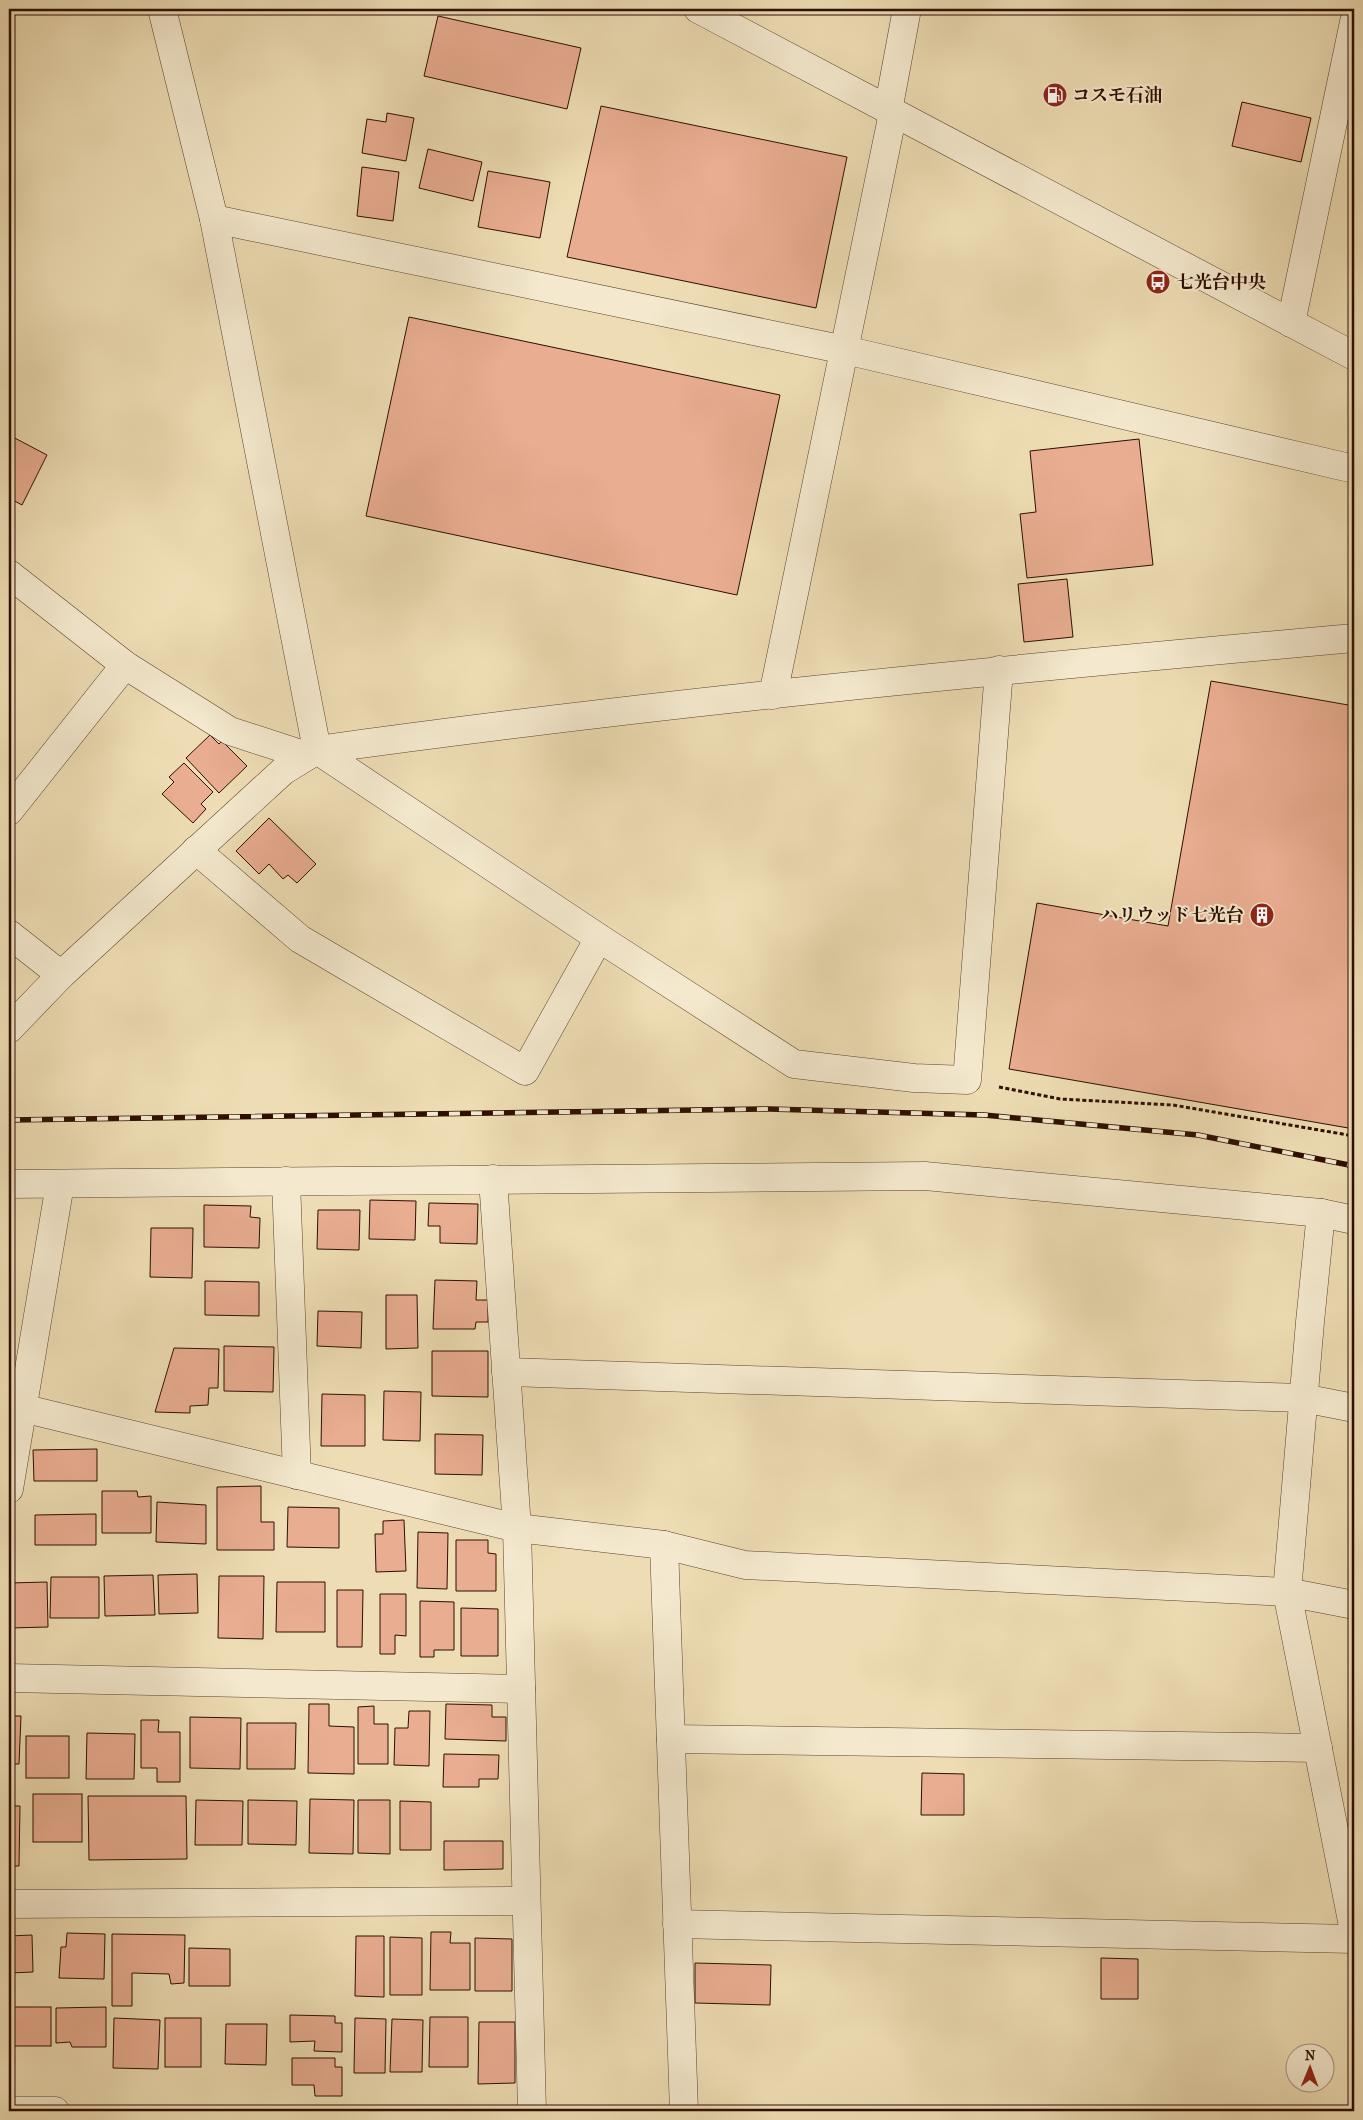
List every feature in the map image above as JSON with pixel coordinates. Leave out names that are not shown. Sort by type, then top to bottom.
[{"type":"street","points":[[162,9],[214,219],[312,753]]},
{"type":"street","points":[[698,9],[1354,356]]},
{"type":"street","points":[[773,694],[844,350],[890,112],[907,9]]},
{"type":"street","points":[[1291,323],[1354,22]]},
{"type":"street","points":[[214,219],[844,350],[1354,469]]},
{"type":"street","points":[[13,587],[125,665],[230,731],[312,753],[794,1064],[914,1078],[967,1080],[999,670]]},
{"type":"street","points":[[9,1029],[61,975],[196,850],[283,771],[312,753],[773,694],[999,670],[1354,638]]},
{"type":"street","points":[[9,811],[125,665]]},
{"type":"street","points":[[196,850],[300,939],[525,1071],[599,938]]},
{"type":"street","points":[[9,934],[61,975]]},
{"type":"street","points":[[9,1184],[925,1176],[1321,1213],[1354,1220]]},
{"type":"street","points":[[493,1180],[517,1528],[532,2111]]},
{"type":"street","points":[[286,1181],[297,1475]]},
{"type":"street","points":[[9,1489],[60,1184]]},
{"type":"street","points":[[1321,1213],[1287,1592],[1354,1931]]},
{"type":"street","points":[[506,1372],[1304,1398],[1354,1408]]},
{"type":"street","points":[[22,1408],[517,1528],[664,1545],[745,1565],[1287,1592],[1354,1605]]},
{"type":"street","points":[[664,1545],[684,2111]]},
{"type":"street","points":[[9,1678],[521,1689]]},
{"type":"street","points":[[671,1740],[1318,1748]]},
{"type":"street","points":[[9,1904],[526,1901]]},
{"type":"street","points":[[677,1924],[1354,1939]]},
{"type":"street","points":[[9,2111],[55,2111]]},
{"type":"path","points":[[967,1080],[1060,1099],[1174,1105],[1354,1136]]},
{"type":"building","points":[[438,16],[581,48],[567,109],[424,76]]},
{"type":"building","points":[[1242,102],[1311,118],[1301,162],[1232,146]]},
{"type":"building","points":[[601,106],[847,157],[816,308],[567,257]]},
{"type":"building","points":[[387,113],[414,118],[406,161],[362,153],[367,119],[386,122]]},
{"type":"building","points":[[428,149],[482,162],[473,201],[419,188]]},
{"type":"building","points":[[362,167],[399,172],[393,221],[357,216]]},
{"type":"building","points":[[488,171],[550,182],[540,238],[478,227]]},
{"type":"building","points":[[409,317],[780,395],[737,595],[366,516]]},
{"type":"building","points":[[9,435],[47,455],[22,505],[9,498]]},
{"type":"building","points":[[1139,439],[1153,565],[1027,578],[1020,514],[1036,512],[1030,451]]},
{"type":"building","points":[[1067,579],[1073,637],[1024,642],[1018,584]]},
{"type":"building","name":"ハリウッド七光台","points":[[1211,681],[1354,706],[1354,1129],[1009,1069],[1037,903],[1168,926]]},
{"type":"building","points":[[210,735],[219,744],[222,741],[247,766],[219,793],[186,758]]},
{"type":"building","points":[[184,763],[213,792],[201,804],[206,809],[193,823],[162,794],[174,782],[169,777]]},
{"type":"building","points":[[269,818],[316,864],[297,883],[288,875],[283,879],[269,864],[259,874],[236,851]]},
{"type":"building","points":[[370,1200],[416,1201],[415,1240],[369,1239]]},
{"type":"building","points":[[429,1203],[478,1204],[477,1244],[440,1243],[440,1226],[428,1226]]},
{"type":"building","points":[[204,1205],[251,1206],[250,1217],[260,1218],[259,1248],[204,1247]]},
{"type":"building","points":[[318,1210],[360,1210],[359,1250],[317,1249]]},
{"type":"building","points":[[151,1228],[193,1228],[192,1278],[150,1277]]},
{"type":"building","points":[[435,1280],[477,1281],[476,1300],[488,1300],[488,1322],[476,1322],[475,1329],[433,1329]]},
{"type":"building","points":[[205,1281],[259,1282],[259,1316],[205,1315]]},
{"type":"building","points":[[386,1295],[417,1295],[418,1348],[386,1349]]},
{"type":"building","points":[[318,1311],[362,1312],[361,1348],[317,1346]]},
{"type":"building","points":[[224,1346],[274,1347],[273,1392],[224,1391]]},
{"type":"building","points":[[174,1348],[219,1349],[218,1388],[209,1388],[208,1405],[190,1406],[190,1413],[155,1412]]},
{"type":"building","points":[[432,1351],[488,1351],[488,1397],[432,1396]]},
{"type":"building","points":[[384,1391],[421,1392],[420,1441],[383,1440]]},
{"type":"building","points":[[322,1394],[365,1395],[365,1446],[321,1446]]},
{"type":"building","points":[[435,1434],[483,1435],[482,1475],[435,1474]]},
{"type":"building","points":[[97,1449],[97,1481],[34,1481],[33,1450]]},
{"type":"building","points":[[261,1486],[261,1522],[274,1522],[274,1550],[217,1550],[217,1487]]},
{"type":"building","points":[[102,1491],[137,1491],[138,1497],[151,1496],[151,1533],[102,1533]]},
{"type":"building","points":[[157,1502],[206,1505],[206,1544],[156,1542]]},
{"type":"building","points":[[288,1507],[339,1508],[339,1548],[287,1547]]},
{"type":"building","points":[[96,1514],[96,1545],[35,1545],[35,1515]]},
{"type":"building","points":[[404,1520],[406,1571],[376,1572],[375,1534],[383,1534],[383,1521]]},
{"type":"building","points":[[418,1532],[448,1533],[447,1589],[417,1588]]},
{"type":"building","points":[[456,1540],[488,1540],[488,1553],[496,1554],[496,1591],[456,1591]]},
{"type":"building","points":[[197,1574],[198,1613],[159,1614],[158,1575]]},
{"type":"building","points":[[153,1575],[155,1615],[105,1616],[104,1576]]},
{"type":"building","points":[[219,1576],[264,1576],[263,1639],[218,1638]]},
{"type":"building","points":[[51,1577],[99,1577],[99,1618],[50,1618]]},
{"type":"building","points":[[47,1582],[48,1627],[9,1628],[9,1583]]},
{"type":"building","points":[[277,1582],[325,1582],[325,1632],[276,1632]]},
{"type":"building","points":[[337,1590],[363,1590],[362,1647],[337,1647]]},
{"type":"building","points":[[380,1594],[406,1594],[406,1636],[395,1635],[395,1654],[380,1654]]},
{"type":"building","points":[[420,1601],[454,1602],[454,1650],[434,1650],[434,1657],[420,1657]]},
{"type":"building","points":[[461,1608],[498,1609],[498,1656],[461,1656]]},
{"type":"building","points":[[309,1704],[329,1704],[329,1726],[354,1727],[354,1774],[308,1773]]},
{"type":"building","points":[[446,1704],[492,1705],[492,1717],[506,1717],[506,1741],[445,1739]]},
{"type":"building","points":[[374,1706],[374,1724],[388,1724],[388,1764],[358,1764],[358,1707]]},
{"type":"building","points":[[409,1711],[430,1711],[429,1766],[394,1765],[395,1728],[408,1728]]},
{"type":"building","points":[[9,1716],[21,1716],[19,1764],[9,1764]]},
{"type":"building","points":[[190,1717],[241,1718],[240,1769],[190,1768]]},
{"type":"building","points":[[141,1720],[159,1720],[158,1732],[180,1732],[180,1782],[157,1782],[157,1768],[141,1768]]},
{"type":"building","points":[[247,1723],[296,1723],[295,1769],[247,1769]]},
{"type":"building","points":[[87,1733],[135,1734],[134,1779],[86,1779]]},
{"type":"building","points":[[26,1736],[69,1736],[69,1778],[26,1778]]},
{"type":"building","points":[[444,1754],[499,1755],[498,1779],[479,1779],[479,1787],[443,1787]]},
{"type":"building","points":[[922,1773],[964,1774],[964,1815],[921,1815]]},
{"type":"building","points":[[33,1794],[82,1794],[82,1842],[33,1842]]},
{"type":"building","points":[[88,1796],[186,1796],[187,1859],[89,1860]]},
{"type":"building","points":[[310,1799],[354,1800],[353,1854],[309,1853]]},
{"type":"building","points":[[196,1800],[243,1801],[242,1845],[195,1845]]},
{"type":"building","points":[[248,1800],[297,1801],[296,1845],[248,1844]]},
{"type":"building","points":[[358,1800],[390,1800],[390,1854],[358,1853]]},
{"type":"building","points":[[400,1801],[431,1802],[431,1850],[400,1850]]},
{"type":"building","points":[[9,1806],[20,1806],[19,1866],[9,1866]]},
{"type":"building","points":[[444,1841],[503,1841],[503,1869],[444,1870]]},
{"type":"building","points":[[431,1932],[451,1932],[450,1943],[470,1943],[470,1990],[430,1990]]},
{"type":"building","points":[[67,1933],[105,1934],[104,1979],[59,1978],[61,1947],[66,1947]]},
{"type":"building","points":[[112,1934],[185,1935],[184,1983],[171,1984],[169,1974],[132,1973],[132,2006],[112,2006]]},
{"type":"building","points":[[32,1935],[33,1972],[9,1973],[9,1936]]},
{"type":"building","points":[[356,1936],[384,1936],[384,1997],[355,1996]]},
{"type":"building","points":[[390,1937],[422,1938],[422,1995],[390,1995]]},
{"type":"building","points":[[475,1938],[512,1939],[512,1991],[475,1991]]},
{"type":"building","points":[[189,1948],[230,1949],[230,1986],[189,1986]]},
{"type":"building","points":[[1101,1958],[1138,1959],[1138,1999],[1101,1999]]},
{"type":"building","points":[[695,1963],[771,1965],[770,2005],[695,2003]]},
{"type":"building","points":[[9,2007],[51,2007],[51,2046],[9,2046]]},
{"type":"building","points":[[106,2007],[106,2047],[72,2047],[70,2042],[56,2043],[56,2008]]},
{"type":"building","points":[[290,2015],[335,2016],[335,2023],[342,2023],[342,2052],[314,2051],[315,2041],[290,2042]]},
{"type":"building","points":[[430,2017],[468,2017],[468,2067],[429,2067]]},
{"type":"building","points":[[114,2018],[160,2020],[158,2069],[113,2068]]},
{"type":"building","points":[[165,2018],[201,2018],[201,2067],[165,2067]]},
{"type":"building","points":[[355,2018],[386,2019],[385,2073],[354,2073]]},
{"type":"building","points":[[392,2019],[423,2020],[422,2072],[390,2072]]},
{"type":"building","points":[[479,2022],[515,2022],[515,2083],[478,2084]]},
{"type":"building","points":[[226,2024],[267,2024],[266,2065],[225,2064]]},
{"type":"building","points":[[292,2058],[335,2058],[335,2067],[342,2067],[342,2096],[315,2096],[314,2085],[292,2085]]},
{"type":"railway","points":[[9,1120],[769,1109],[984,1115],[1198,1135],[1354,1166]]},
{"type":"place","name":"コスモ石油","points":[[1055,95]]},
{"type":"place","name":"七光台中央","points":[[1158,282]]},
{"type":"place","name":"ハリウッド七光台","points":[[1262,915]]}]
